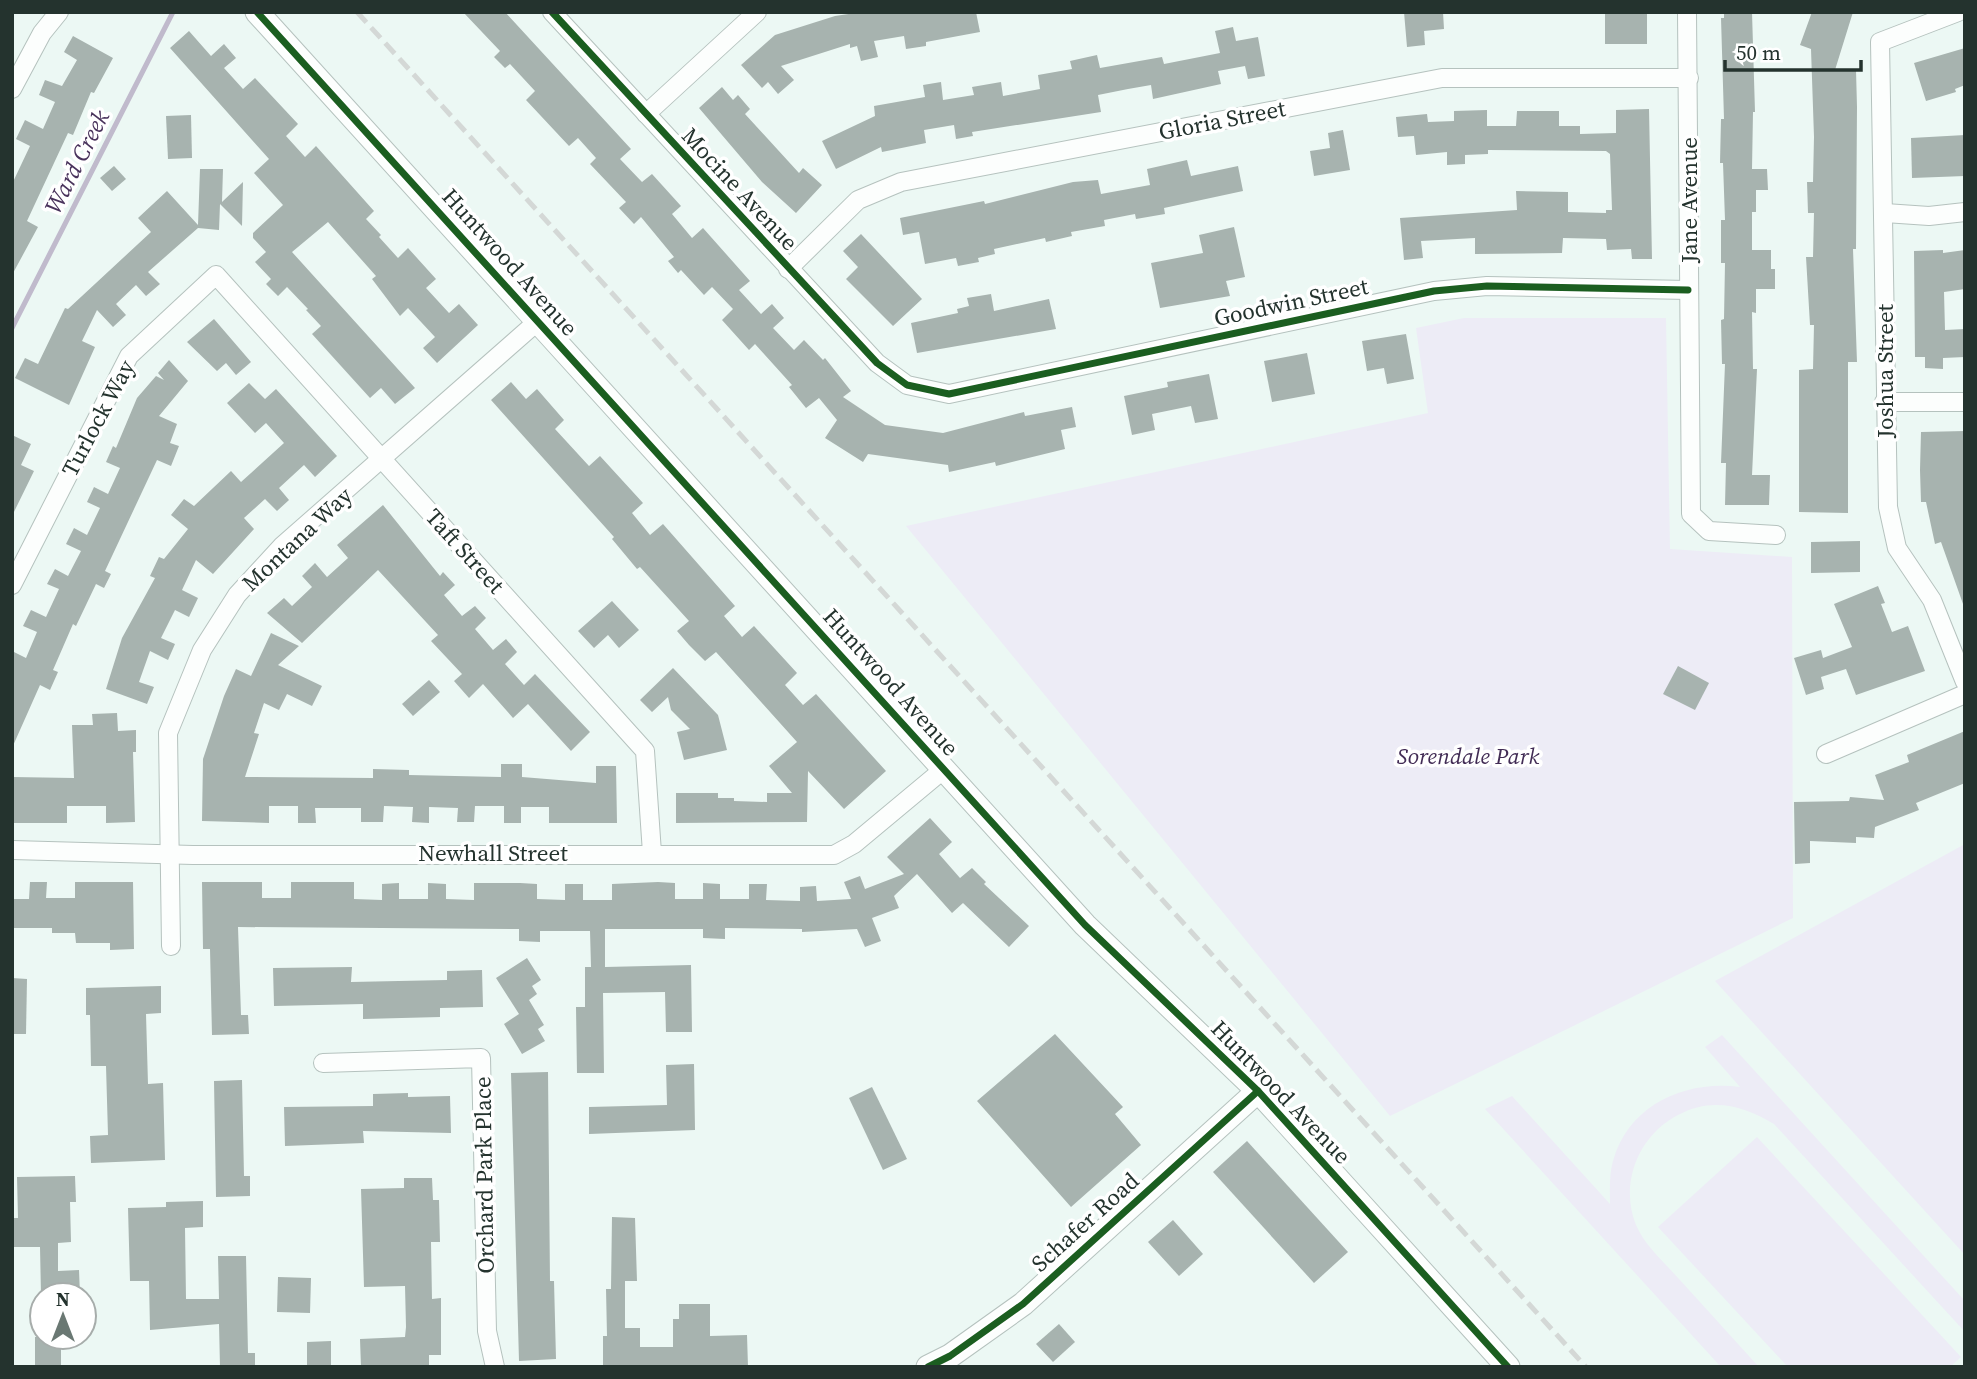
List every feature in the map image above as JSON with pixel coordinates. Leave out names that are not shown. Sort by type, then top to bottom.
[{"type":"street","points":[[12,89],[42,33],[59,12]]},
{"type":"street","name":"Huntwood Avenue","points":[[257,12],[1120,961],[1258,1091],[1508,1367]]},
{"type":"street","name":"Mocine Avenue","points":[[552,12],[877,363],[906,385]]},
{"type":"street","points":[[646,114],[757,12]]},
{"type":"street","name":"Jane Avenue","points":[[1686,12],[1689,78],[1691,514],[1709,531],[1776,536]]},
{"type":"street","name":"Joshua Street","points":[[1958,12],[1880,42],[1885,213],[1884,402],[1891,528],[1897,548],[1932,600],[1965,682]]},
{"type":"street","name":"Gloria Street","points":[[788,269],[859,200],[901,182],[1442,78],[1689,78]]},
{"type":"street","points":[[1885,213],[1929,216],[1965,212]]},
{"type":"street","name":"Taft Street","points":[[216,275],[645,751],[652,853]]},
{"type":"street","name":"Turlock Way","points":[[12,585],[129,356],[216,275]]},
{"type":"street","name":"Goodwin Street","points":[[906,385],[948,394],[1434,291],[1487,286],[1688,290]]},
{"type":"street","name":"Montana Way","points":[[171,946],[169,733],[202,650],[237,595],[282,546],[538,321]]},
{"type":"street","points":[[1884,402],[1965,402]]},
{"type":"street","points":[[1826,754],[1965,694]]},
{"type":"street","name":"Newhall Street","points":[[12,850],[169,854],[834,855],[854,844],[944,769]]},
{"type":"street","name":"Orchard Park Place","points":[[323,1063],[481,1058],[487,1331],[495,1367]]},
{"type":"street","name":"Schafer Road","points":[[928,1367],[950,1356],[1023,1304],[1258,1091]]},
{"type":"green space","name":"Sorendale Park","points":[[1464,318],[1666,318],[1670,549],[1792,557],[1793,918],[1390,1116],[906,526],[1428,413],[1416,328]]},
{"type":"green space","points":[[1965,844],[1965,1255],[1715,981]]},
{"type":"green space","points":[[1722,1035],[1965,1301],[1965,1332],[1774,1124],[1739,1108],[1703,1106],[1690,1109],[1664,1124],[1643,1148],[1632,1177],[1631,1209],[1644,1240],[1655,1254],[1759,1367],[1721,1367],[1485,1109],[1512,1096],[1610,1204],[1613,1161],[1632,1124],[1646,1111],[1680,1092],[1720,1086],[1740,1087],[1705,1047]]},
{"type":"green space","points":[[1757,1137],[1961,1357],[1950,1367],[1788,1367],[1658,1227]]},
{"type":"building","points":[[463,12],[505,12],[631,149],[620,159],[642,182],[652,174],[681,206],[672,214],[692,238],[703,228],[750,281],[739,290],[761,314],[772,304],[784,318],[773,328],[794,350],[804,340],[823,360],[825,358],[851,391],[843,397],[885,425],[943,433],[1024,412],[1025,416],[1072,407],[1076,427],[1061,430],[1065,449],[996,466],[995,462],[949,472],[948,465],[868,454],[863,462],[825,438],[837,420],[819,398],[806,408],[789,387],[792,385],[755,344],[749,350],[722,320],[733,309],[712,287],[704,295],[681,270],[678,273],[668,261],[674,257],[641,217],[634,224],[619,208],[626,202],[590,164],[596,158],[578,138],[569,146],[526,100],[535,91],[510,64],[505,68],[494,57],[500,51]]},
{"type":"building","points":[[862,12],[976,12],[980,32],[926,42],[926,46],[906,49],[904,36],[874,41],[878,57],[861,61],[857,46],[850,48],[850,44],[781,66],[794,80],[778,94],[768,82],[762,88],[741,65],[775,35],[835,16]]},
{"type":"building","points":[[1404,12],[1443,12],[1444,29],[1424,31],[1425,45],[1407,47]]},
{"type":"building","points":[[1724,12],[1752,12],[1755,112],[1752,169],[1767,169],[1768,190],[1756,190],[1756,212],[1752,212],[1752,250],[1771,250],[1775,289],[1756,289],[1756,313],[1752,312],[1753,369],[1757,369],[1752,475],[1770,475],[1769,505],[1725,505],[1726,463],[1721,463],[1725,364],[1722,364],[1721,320],[1724,319],[1725,263],[1721,263],[1721,220],[1725,220],[1723,163],[1720,163],[1721,119],[1724,119],[1721,18],[1724,18]]},
{"type":"building","points":[[1812,12],[1853,12],[1835,70],[1856,70],[1856,249],[1853,249],[1857,362],[1848,362],[1848,513],[1799,512],[1799,370],[1813,369],[1814,325],[1810,325],[1806,257],[1813,257],[1814,213],[1808,213],[1807,182],[1813,182],[1811,49],[1800,45]]},
{"type":"building","points":[[1605,14],[1647,14],[1647,44],[1605,44]]},
{"type":"building","points":[[1233,27],[1236,41],[1258,37],[1265,76],[1248,79],[1245,66],[1218,71],[1221,84],[1153,99],[1151,85],[1098,95],[1101,112],[972,132],[973,136],[956,139],[954,125],[924,130],[926,143],[882,152],[881,147],[836,169],[822,141],[875,116],[874,106],[925,97],[923,85],[941,82],[943,100],[974,95],[972,87],[1001,82],[1003,96],[1040,89],[1038,75],[1072,69],[1070,61],[1097,55],[1100,68],[1162,57],[1164,64],[1220,53],[1215,31]]},
{"type":"building","points":[[189,31],[211,56],[224,44],[236,58],[224,68],[243,89],[255,78],[298,124],[286,136],[305,157],[316,146],[374,211],[366,219],[398,258],[408,248],[436,279],[426,288],[449,313],[459,304],[478,325],[437,363],[423,348],[435,337],[408,308],[400,316],[372,279],[376,276],[328,222],[292,252],[415,388],[395,404],[381,388],[370,398],[312,334],[321,326],[306,310],[308,309],[287,287],[278,296],[266,284],[271,279],[255,262],[266,252],[253,238],[253,233],[283,205],[254,173],[269,159],[170,48]]},
{"type":"building","points":[[73,36],[113,58],[94,93],[91,92],[73,135],[68,133],[27,221],[38,227],[12,275],[12,184],[30,146],[16,139],[25,120],[43,129],[55,102],[39,95],[45,80],[62,86],[77,60],[64,52]]},
{"type":"building","points":[[1965,48],[1965,85],[1955,89],[1956,92],[1926,101],[1914,63]]},
{"type":"building","points":[[722,87],[733,100],[738,95],[750,109],[745,114],[799,173],[803,168],[822,185],[796,213],[762,182],[699,108]]},
{"type":"building","points":[[1649,109],[1652,259],[1632,259],[1631,249],[1607,250],[1606,239],[1563,238],[1562,253],[1475,254],[1475,238],[1421,241],[1423,258],[1404,260],[1400,218],[1517,210],[1516,191],[1568,192],[1568,212],[1606,213],[1606,210],[1612,210],[1610,154],[1606,151],[1488,150],[1488,154],[1465,155],[1465,164],[1447,165],[1447,152],[1416,155],[1414,136],[1398,137],[1396,117],[1427,114],[1428,122],[1454,121],[1454,111],[1487,110],[1487,126],[1516,126],[1517,111],[1559,111],[1559,126],[1580,126],[1580,134],[1616,133],[1616,110]]},
{"type":"building","points":[[191,115],[192,158],[168,159],[166,116]]},
{"type":"building","points":[[1343,130],[1350,170],[1314,176],[1310,151],[1330,148],[1328,133]]},
{"type":"building","points":[[1965,135],[1965,176],[1912,178],[1911,138]]},
{"type":"building","points":[[1187,160],[1191,176],[1238,166],[1243,191],[1164,208],[1165,214],[1136,219],[1135,214],[1104,220],[1105,226],[1071,232],[1072,236],[1046,242],[1045,238],[994,249],[995,254],[978,258],[979,262],[958,266],[956,258],[925,264],[919,232],[903,235],[900,218],[984,201],[985,204],[1073,182],[1098,180],[1101,194],[1150,185],[1147,169]]},
{"type":"building","points":[[114,166],[126,179],[112,191],[100,178]]},
{"type":"building","points":[[200,169],[223,169],[222,202],[243,182],[242,226],[220,204],[219,230],[198,228],[148,272],[160,284],[146,296],[136,285],[116,304],[126,315],[113,327],[97,310],[82,341],[95,347],[69,405],[15,378],[25,358],[38,364],[65,308],[68,309],[151,232],[138,218],[167,191],[198,225]]},
{"type":"building","points":[[1234,227],[1245,277],[1226,281],[1230,296],[1160,308],[1151,263],[1203,253],[1199,235]]},
{"type":"building","points":[[861,234],[922,299],[893,326],[846,279],[858,267],[843,251]]},
{"type":"building","points":[[1943,250],[1943,253],[1965,250],[1965,289],[1944,292],[1945,330],[1965,329],[1965,357],[1943,358],[1943,369],[1925,368],[1925,357],[1915,357],[1914,251]]},
{"type":"building","points":[[991,294],[994,311],[1049,299],[1056,329],[917,353],[911,323],[958,313],[957,309],[969,306],[967,298]]},
{"type":"building","points":[[214,319],[251,362],[236,375],[226,363],[217,371],[187,342]]},
{"type":"building","points":[[1406,334],[1414,379],[1387,384],[1384,368],[1367,371],[1362,341]]},
{"type":"building","points":[[1307,353],[1315,394],[1272,402],[1264,361]]},
{"type":"building","points":[[169,360],[188,381],[159,416],[177,424],[170,443],[179,446],[171,466],[157,460],[105,571],[111,574],[104,588],[96,584],[76,626],[73,624],[53,670],[58,672],[50,690],[40,685],[12,748],[12,651],[26,658],[37,632],[23,626],[31,610],[46,617],[59,589],[47,584],[55,569],[68,576],[81,551],[66,544],[74,528],[87,535],[100,508],[87,502],[94,487],[108,494],[120,468],[106,462],[113,446],[116,448],[137,398],[156,376],[164,380],[158,373]]},
{"type":"building","points":[[1209,374],[1218,419],[1195,423],[1191,406],[1152,414],[1155,430],[1132,435],[1124,396],[1168,387],[1167,382]]},
{"type":"building","points":[[511,382],[526,399],[537,389],[564,420],[555,429],[589,466],[600,456],[643,503],[632,513],[650,535],[663,524],[735,606],[724,616],[742,637],[754,626],[797,673],[785,685],[803,705],[816,694],[886,771],[844,809],[808,771],[807,822],[676,823],[676,793],[718,793],[718,798],[734,798],[734,801],[767,802],[767,793],[792,793],[769,766],[797,742],[716,652],[705,661],[689,645],[677,631],[689,621],[640,567],[637,569],[612,539],[614,537],[491,400]]},
{"type":"building","points":[[249,383],[265,399],[276,389],[337,456],[315,477],[304,465],[279,488],[289,500],[277,511],[265,499],[244,518],[254,529],[213,574],[196,560],[182,590],[198,598],[189,617],[175,610],[161,638],[175,644],[168,660],[150,651],[139,682],[154,687],[147,704],[106,689],[122,638],[155,578],[150,576],[159,557],[164,559],[188,529],[171,515],[184,499],[194,506],[231,471],[241,482],[284,443],[266,423],[255,433],[227,403]]},
{"type":"building","points":[[1965,431],[1963,604],[1941,542],[1935,544],[1926,502],[1921,502],[1920,470],[1921,432]]},
{"type":"building","points":[[12,435],[31,444],[21,465],[34,471],[12,516]]},
{"type":"building","points":[[383,505],[440,576],[443,572],[455,585],[444,595],[462,616],[475,606],[486,618],[475,629],[493,650],[506,639],[517,652],[505,664],[524,685],[535,674],[590,732],[571,751],[528,704],[513,718],[483,684],[469,698],[454,681],[462,674],[431,641],[438,635],[378,570],[302,643],[267,613],[284,598],[292,606],[312,587],[302,576],[315,563],[327,577],[348,558],[337,545]]},
{"type":"building","points":[[1860,541],[1860,572],[1811,573],[1811,542]]},
{"type":"building","points":[[1878,586],[1885,603],[1881,604],[1892,632],[1908,626],[1925,671],[1856,695],[1846,669],[1821,677],[1824,689],[1806,695],[1794,658],[1821,650],[1823,658],[1852,647],[1834,604]]},
{"type":"building","points":[[612,601],[639,630],[619,648],[608,635],[594,648],[578,631]]},
{"type":"building","points":[[271,633],[299,646],[278,665],[322,686],[312,706],[287,694],[279,710],[264,703],[254,733],[259,734],[245,777],[373,778],[373,769],[409,770],[409,775],[501,777],[501,764],[522,764],[522,777],[596,783],[596,766],[616,766],[617,823],[549,823],[549,807],[521,807],[521,823],[504,823],[504,806],[475,806],[474,822],[457,822],[458,808],[429,807],[429,823],[412,822],[413,807],[384,806],[383,822],[361,822],[361,808],[315,808],[316,823],[298,823],[298,806],[269,806],[269,823],[202,821],[203,759],[224,696],[236,669],[251,676]]},
{"type":"building","points":[[1678,666],[1709,683],[1695,710],[1663,694]]},
{"type":"building","points":[[673,668],[718,715],[727,750],[684,760],[677,732],[690,729],[671,710],[668,697],[652,712],[640,700]]},
{"type":"building","points":[[429,680],[440,692],[413,716],[402,704]]},
{"type":"building","points":[[117,713],[118,731],[136,730],[136,752],[133,752],[135,822],[106,823],[106,806],[67,806],[67,823],[12,823],[12,777],[74,778],[72,725],[93,725],[92,714]]},
{"type":"building","points":[[1965,731],[1965,783],[1916,803],[1919,810],[1875,827],[1874,838],[1856,837],[1856,843],[1810,841],[1810,863],[1795,864],[1794,802],[1849,801],[1850,797],[1884,800],[1875,775],[1909,762],[1907,755]]},
{"type":"building","points":[[930,818],[952,842],[939,854],[960,878],[972,868],[986,882],[984,884],[1029,926],[1009,947],[963,903],[952,913],[917,874],[894,896],[899,908],[872,918],[881,941],[865,947],[857,929],[802,932],[802,929],[725,928],[725,939],[703,938],[703,929],[605,929],[605,967],[691,965],[692,1032],[666,1032],[665,992],[603,993],[604,1073],[577,1073],[576,1007],[585,1007],[585,967],[591,967],[590,931],[540,931],[540,942],[519,941],[519,929],[238,927],[241,1015],[248,1015],[249,1034],[212,1035],[210,949],[203,949],[202,882],[262,882],[262,898],[291,898],[291,882],[354,882],[354,899],[382,900],[382,884],[399,883],[399,899],[428,899],[428,883],[446,884],[446,899],[474,900],[474,883],[520,883],[537,884],[537,899],[565,900],[565,884],[583,884],[583,900],[612,900],[612,884],[658,882],[675,883],[675,899],[703,899],[703,883],[720,884],[720,899],[749,899],[749,884],[767,884],[766,900],[800,901],[800,887],[816,886],[817,901],[851,899],[844,882],[860,876],[865,889],[904,874],[887,857]]},
{"type":"building","points":[[30,882],[47,882],[46,898],[75,898],[75,882],[133,882],[134,949],[110,950],[110,943],[76,943],[75,933],[52,933],[52,928],[12,928],[12,899],[29,899]]},
{"type":"building","points":[[527,958],[541,980],[532,986],[537,994],[529,1000],[544,1025],[538,1029],[545,1041],[522,1054],[504,1024],[519,1014],[496,978]]},
{"type":"building","points":[[352,967],[351,982],[447,980],[447,971],[482,970],[483,1007],[440,1008],[440,1017],[363,1019],[363,1004],[274,1006],[273,968]]},
{"type":"building","points":[[12,978],[27,979],[26,1034],[12,1034]]},
{"type":"building","points":[[161,986],[161,1013],[146,1014],[148,1084],[163,1083],[165,1160],[91,1163],[90,1136],[108,1135],[106,1066],[91,1066],[90,1015],[86,1015],[86,988]]},
{"type":"building","points":[[1055,1034],[1123,1107],[1115,1114],[1141,1145],[1071,1207],[977,1101]]},
{"type":"building","points":[[694,1064],[695,1130],[589,1134],[589,1107],[667,1105],[666,1065]]},
{"type":"building","points":[[548,1072],[550,1281],[554,1281],[556,1359],[519,1361],[511,1073]]},
{"type":"building","points":[[242,1080],[244,1176],[250,1176],[250,1196],[216,1197],[214,1081]]},
{"type":"building","points":[[872,1087],[907,1159],[883,1170],[849,1098]]},
{"type":"building","points":[[408,1093],[408,1097],[450,1096],[451,1133],[363,1131],[364,1143],[285,1146],[284,1107],[373,1106],[373,1094]]},
{"type":"building","points":[[1247,1141],[1348,1252],[1314,1283],[1213,1172]]},
{"type":"building","points":[[75,1176],[76,1202],[70,1202],[71,1242],[58,1243],[58,1271],[79,1270],[79,1281],[41,1281],[40,1247],[13,1247],[13,1218],[18,1218],[17,1177]]},
{"type":"building","points":[[404,1178],[432,1178],[433,1200],[439,1200],[440,1242],[431,1242],[432,1299],[441,1298],[441,1355],[429,1355],[429,1367],[361,1367],[360,1339],[405,1337],[406,1327],[405,1286],[364,1287],[361,1189],[404,1188]]},
{"type":"building","points":[[203,1201],[203,1227],[185,1228],[186,1299],[219,1299],[218,1256],[246,1256],[248,1353],[255,1353],[255,1367],[220,1367],[219,1324],[150,1330],[149,1281],[130,1281],[128,1208],[166,1207],[166,1202]]},
{"type":"building","points":[[612,1217],[635,1218],[637,1281],[625,1281],[625,1328],[640,1328],[640,1347],[673,1347],[673,1319],[679,1319],[679,1304],[710,1304],[710,1336],[747,1335],[748,1367],[603,1367],[603,1336],[607,1336],[606,1289],[611,1289]]},
{"type":"building","points":[[1173,1220],[1203,1254],[1179,1276],[1148,1242]]},
{"type":"building","points":[[278,1277],[311,1278],[310,1313],[277,1312]]},
{"type":"building","points":[[1059,1324],[1075,1342],[1053,1362],[1036,1344]]},
{"type":"building","points":[[331,1341],[331,1367],[307,1367],[307,1342]]},
{"type":"building","points":[[35,1351],[61,1351],[61,1367],[35,1367]]},
{"type":"waterway","name":"Ward Creek","points":[[12,328],[173,12]]},
{"type":"railway","points":[[357,12],[1586,1367]]},
{"type":"cycle path","points":[[257,12],[1085,925],[1258,1091],[1508,1367]]},
{"type":"cycle path","points":[[552,12],[877,363],[907,385],[949,394],[1434,291],[1487,286],[1688,290]]},
{"type":"cycle path","points":[[928,1367],[950,1356],[1023,1304],[1258,1091]]}]
